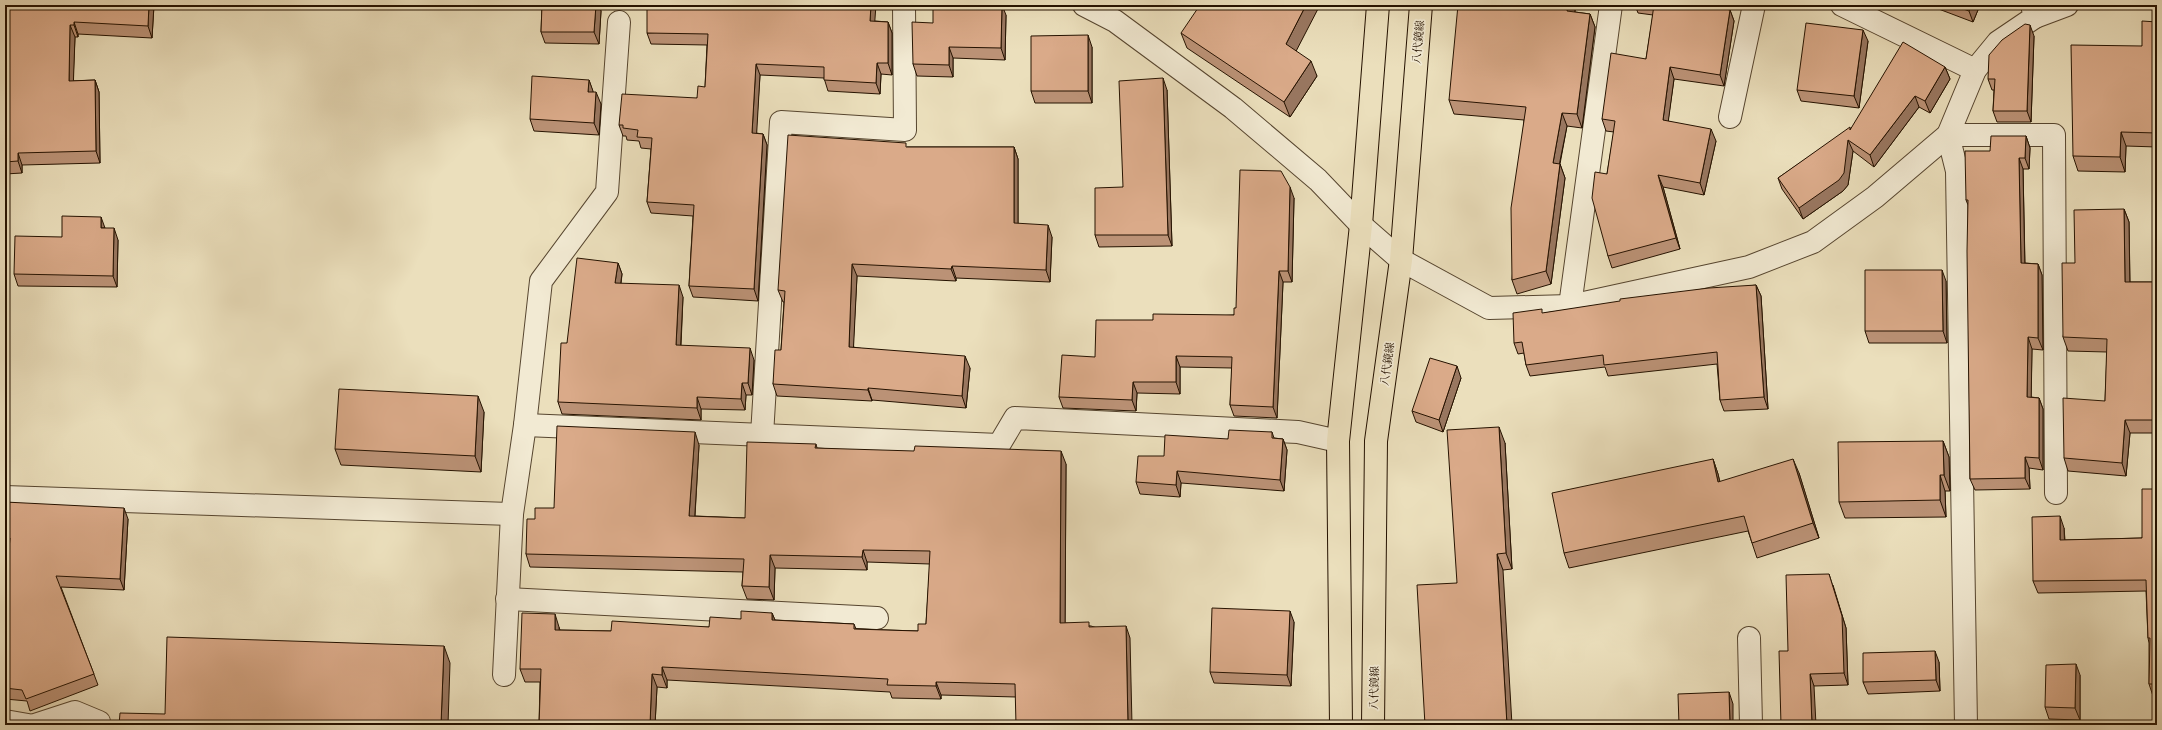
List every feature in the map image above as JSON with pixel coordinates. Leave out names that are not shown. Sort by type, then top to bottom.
[{"type":"main road","points":[[1341,725],[1338,441],[1361,225],[1378,5]]},
{"type":"main road","name":"八代鏡線","points":[[1373,725],[1376,441],[1401,260],[1421,5]]},
{"type":"street","points":[[762,435],[781,122],[905,130],[904,5]]},
{"type":"street","points":[[1084,5],[1115,21],[1233,108],[1318,180],[1361,225],[1401,260],[1489,308],[1570,306],[1749,267],[1814,242],[1875,197],[1948,135],[1975,70],[1998,42],[2033,11],[2067,5]]},
{"type":"street","points":[[1570,306],[1611,5]]},
{"type":"street","points":[[1730,117],[1754,5]]},
{"type":"street","points":[[1842,5],[1975,70]]},
{"type":"street","points":[[504,675],[512,514],[525,425],[540,282],[607,192],[619,22]]},
{"type":"street","points":[[1948,135],[2054,135],[2056,493]]},
{"type":"street","points":[[1948,135],[1958,172],[1966,725]]},
{"type":"street","points":[[525,425],[999,445],[1015,418],[1298,432],[1338,441]]},
{"type":"street","points":[[5,497],[512,514]]},
{"type":"street","points":[[507,600],[877,618]]},
{"type":"street","points":[[1749,638],[1751,725]]},
{"type":"street","points":[[35,725],[75,712],[99,722],[99,725]]},
{"type":"street","points":[[5,721],[28,725]]},
{"type":"building","points":[[5,5],[149,5],[148,26],[74,22],[74,25],[70,25],[69,81],[95,80],[96,151],[18,153],[18,161],[5,162]]},
{"type":"building","points":[[542,5],[596,5],[594,32],[541,32]]},
{"type":"building","points":[[647,5],[871,5],[870,21],[888,22],[888,63],[877,63],[876,83],[824,80],[824,67],[756,64],[752,133],[763,134],[754,289],[689,286],[694,205],[647,202],[652,138],[637,137],[638,130],[623,128],[623,125],[619,125],[622,94],[697,98],[698,86],[705,87],[708,34],[647,33]]},
{"type":"building","points":[[933,5],[1002,5],[1001,48],[949,47],[949,65],[913,64],[912,22],[933,23]]},
{"type":"building","points":[[1200,5],[1306,5],[1286,44],[1311,61],[1284,102],[1181,33]]},
{"type":"building","points":[[1458,5],[1508,7],[1508,5],[1568,5],[1567,11],[1590,14],[1577,114],[1562,113],[1553,163],[1560,164],[1546,271],[1512,280],[1511,208],[1526,107],[1449,100]]},
{"type":"building","points":[[1654,5],[1722,5],[1721,8],[1730,10],[1720,75],[1670,67],[1663,120],[1711,129],[1700,183],[1658,175],[1676,238],[1608,256],[1592,198],[1595,172],[1607,174],[1615,121],[1602,119],[1611,53],[1646,59]]},
{"type":"building","points":[[1952,5],[1972,5],[1969,11]]},
{"type":"building","points":[[2142,21],[2157,22],[2157,133],[2121,132],[2120,157],[2073,156],[2071,45],[2142,46]]},
{"type":"building","points":[[1806,23],[1863,30],[1854,96],[1797,90]]},
{"type":"building","points":[[2025,24],[2030,25],[2027,111],[1993,111],[1995,79],[1988,79],[1989,55],[2002,40]]},
{"type":"building","points":[[1088,35],[1088,91],[1031,91],[1031,36]]},
{"type":"building","points":[[1903,42],[1945,67],[1925,101],[1915,96],[1870,155],[1848,140],[1844,173],[1839,180],[1799,208],[1778,178],[1850,127],[1850,130]]},
{"type":"building","points":[[532,76],[589,80],[588,92],[596,92],[594,123],[530,119]]},
{"type":"building","points":[[1163,78],[1168,235],[1095,235],[1095,188],[1123,187],[1119,81]]},
{"type":"building","points":[[788,135],[906,143],[906,147],[1014,147],[1014,223],[1048,225],[1046,270],[952,266],[951,269],[852,264],[849,347],[965,356],[962,396],[868,388],[868,390],[773,384],[775,350],[781,350],[785,291],[778,290]]},
{"type":"building","points":[[1991,136],[2026,136],[2025,158],[2019,158],[2021,263],[2038,264],[2038,338],[2028,337],[2027,397],[2039,398],[2039,458],[2025,457],[2025,478],[1970,479],[1967,251],[1968,200],[1966,200],[1965,151],[1990,151]]},
{"type":"building","points":[[1240,170],[1281,171],[1290,187],[1288,271],[1279,271],[1273,407],[1230,405],[1232,357],[1176,356],[1176,382],[1133,382],[1132,400],[1059,397],[1062,355],[1095,357],[1096,320],[1153,320],[1153,314],[1234,315],[1234,308],[1236,308]]},
{"type":"building","points":[[2124,209],[2125,282],[2157,282],[2157,420],[2125,420],[2122,463],[2064,458],[2063,398],[2105,401],[2107,339],[2063,337],[2062,263],[2075,263],[2074,210]]},
{"type":"building","points":[[62,216],[101,217],[101,228],[114,228],[113,276],[14,274],[15,236],[62,237]]},
{"type":"building","points":[[577,258],[618,263],[615,283],[679,285],[676,345],[750,348],[748,383],[742,383],[741,399],[697,397],[697,408],[558,402],[561,343],[567,343]]},
{"type":"building","points":[[1865,270],[1942,270],[1943,331],[1865,331]]},
{"type":"building","points":[[1756,285],[1764,397],[1720,400],[1717,352],[1604,365],[1603,355],[1526,365],[1522,342],[1514,343],[1513,313],[1542,309],[1542,313],[1620,301],[1620,299],[1709,288]]},
{"type":"building","points":[[1430,358],[1457,366],[1439,420],[1412,411]]},
{"type":"building","points":[[339,389],[478,396],[475,456],[335,449]]},
{"type":"building","points":[[557,426],[695,432],[689,516],[745,518],[747,442],[816,444],[815,448],[914,451],[915,446],[1061,451],[1060,623],[1089,622],[1089,627],[1126,626],[1128,725],[1016,725],[1015,684],[936,682],[936,686],[887,685],[888,679],[662,667],[662,675],[652,674],[650,725],[539,725],[541,669],[520,669],[522,613],[555,614],[555,630],[611,631],[612,621],[709,627],[710,617],[741,619],[741,611],[772,613],[772,620],[854,624],[854,629],[918,631],[918,624],[926,624],[930,551],[863,550],[862,557],[770,555],[769,587],[742,586],[744,559],[526,554],[527,519],[535,519],[535,508],[554,508]]},
{"type":"building","points":[[1499,427],[1506,553],[1497,554],[1507,725],[1425,725],[1417,585],[1457,583],[1447,430]]},
{"type":"building","points":[[1229,430],[1272,432],[1272,438],[1283,439],[1280,480],[1177,471],[1176,485],[1136,482],[1138,456],[1164,456],[1165,435],[1228,439]]},
{"type":"building","points":[[1943,441],[1944,475],[1940,475],[1940,500],[1839,502],[1838,442]]},
{"type":"building","points":[[1713,459],[1718,482],[1793,459],[1813,523],[1752,543],[1744,516],[1564,553],[1552,493]]},
{"type":"building","points":[[2142,489],[2157,489],[2157,725],[2153,725],[2154,684],[2149,684],[2150,638],[2148,638],[2146,580],[2033,581],[2032,517],[2060,516],[2060,540],[2142,538]]},
{"type":"building","points":[[5,502],[124,508],[120,579],[56,576],[94,674],[26,699],[22,690],[5,688],[5,594],[10,538],[5,538]]},
{"type":"building","points":[[1829,574],[1842,616],[1844,673],[1810,674],[1812,725],[1781,725],[1779,651],[1788,651],[1786,575]]},
{"type":"building","points":[[1212,608],[1290,611],[1287,675],[1210,672]]},
{"type":"building","points":[[167,637],[444,646],[441,725],[119,725],[120,713],[165,714]]},
{"type":"building","points":[[1935,651],[1936,680],[1863,682],[1863,653]]},
{"type":"building","points":[[2076,664],[2075,708],[2045,707],[2046,665]]},
{"type":"building","points":[[1729,692],[1730,725],[1679,725],[1678,694]]}]
